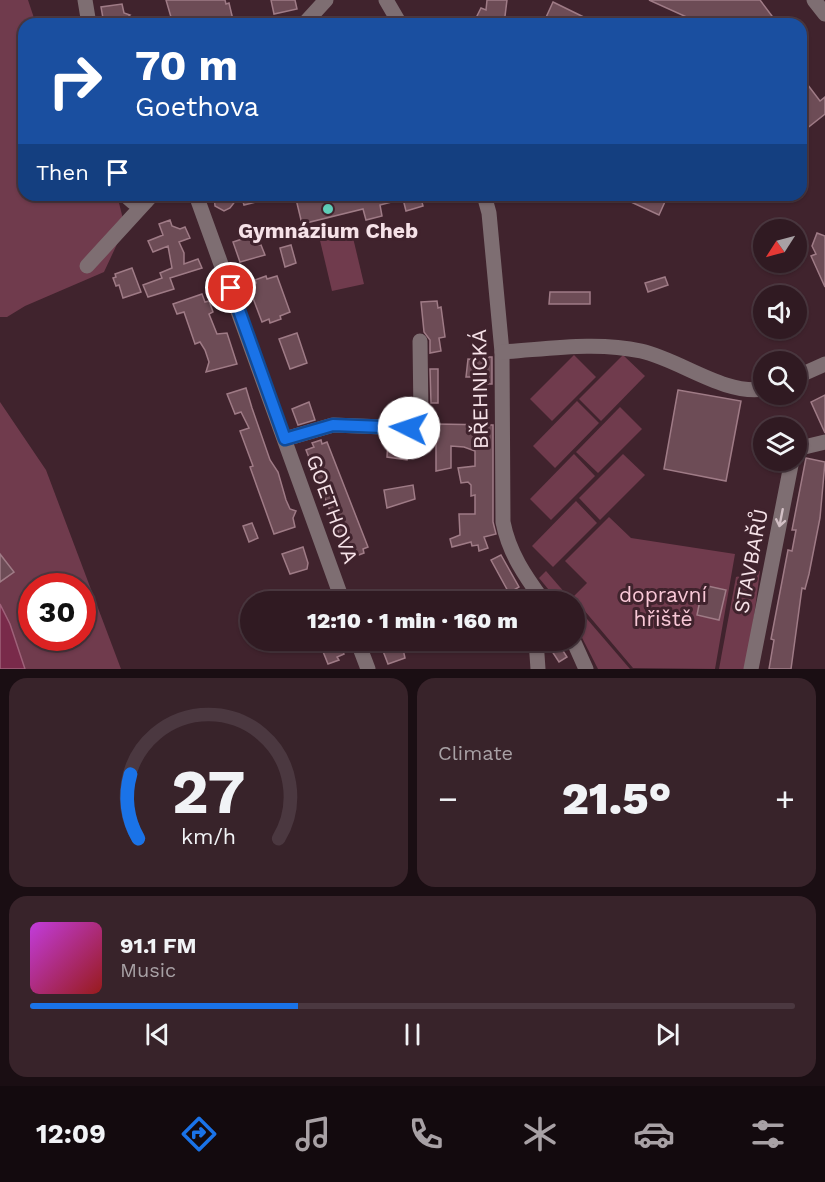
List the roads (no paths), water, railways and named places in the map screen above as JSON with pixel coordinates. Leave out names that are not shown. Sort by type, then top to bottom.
[{"type":"street","points":[[85,0],[89,18]]},
{"type":"street","points":[[310,18],[326,0]]},
{"type":"street","points":[[386,0],[396,18]]},
{"type":"street","points":[[814,0],[825,14]]},
{"type":"street","points":[[87,266],[146,201]]},
{"type":"street","name":"GOETHOVA","points":[[198,201],[339,591]]},
{"type":"street","name":"BŘEHNICKÁ","points":[[486,201],[489,213],[502,352],[503,522],[506,540],[515,560],[536,591]]},
{"type":"street","points":[[285,439],[333,425],[409,428],[414,426],[421,416],[420,340]]},
{"type":"street","points":[[502,352],[610,346],[642,351],[675,362],[736,389],[753,389]]},
{"type":"street","points":[[807,372],[825,364]]},
{"type":"street","points":[[807,446],[825,442]]},
{"type":"street","name":"STAVBAŘŮ","points":[[752,669],[790,471]]},
{"type":"street","name":"BŘEHNICKÁ","points":[[527,579],[529,591]]},
{"type":"street","points":[[361,651],[368,669]]},
{"type":"street","points":[[537,651],[538,669]]},
{"type":"street","points":[[578,651],[586,669]]},
{"type":"place","name":"Gymnázium Cheb","points":[[328,209]]},
{"type":"park label","name":"dopravní hřiště","points":[[663,607]]}]
